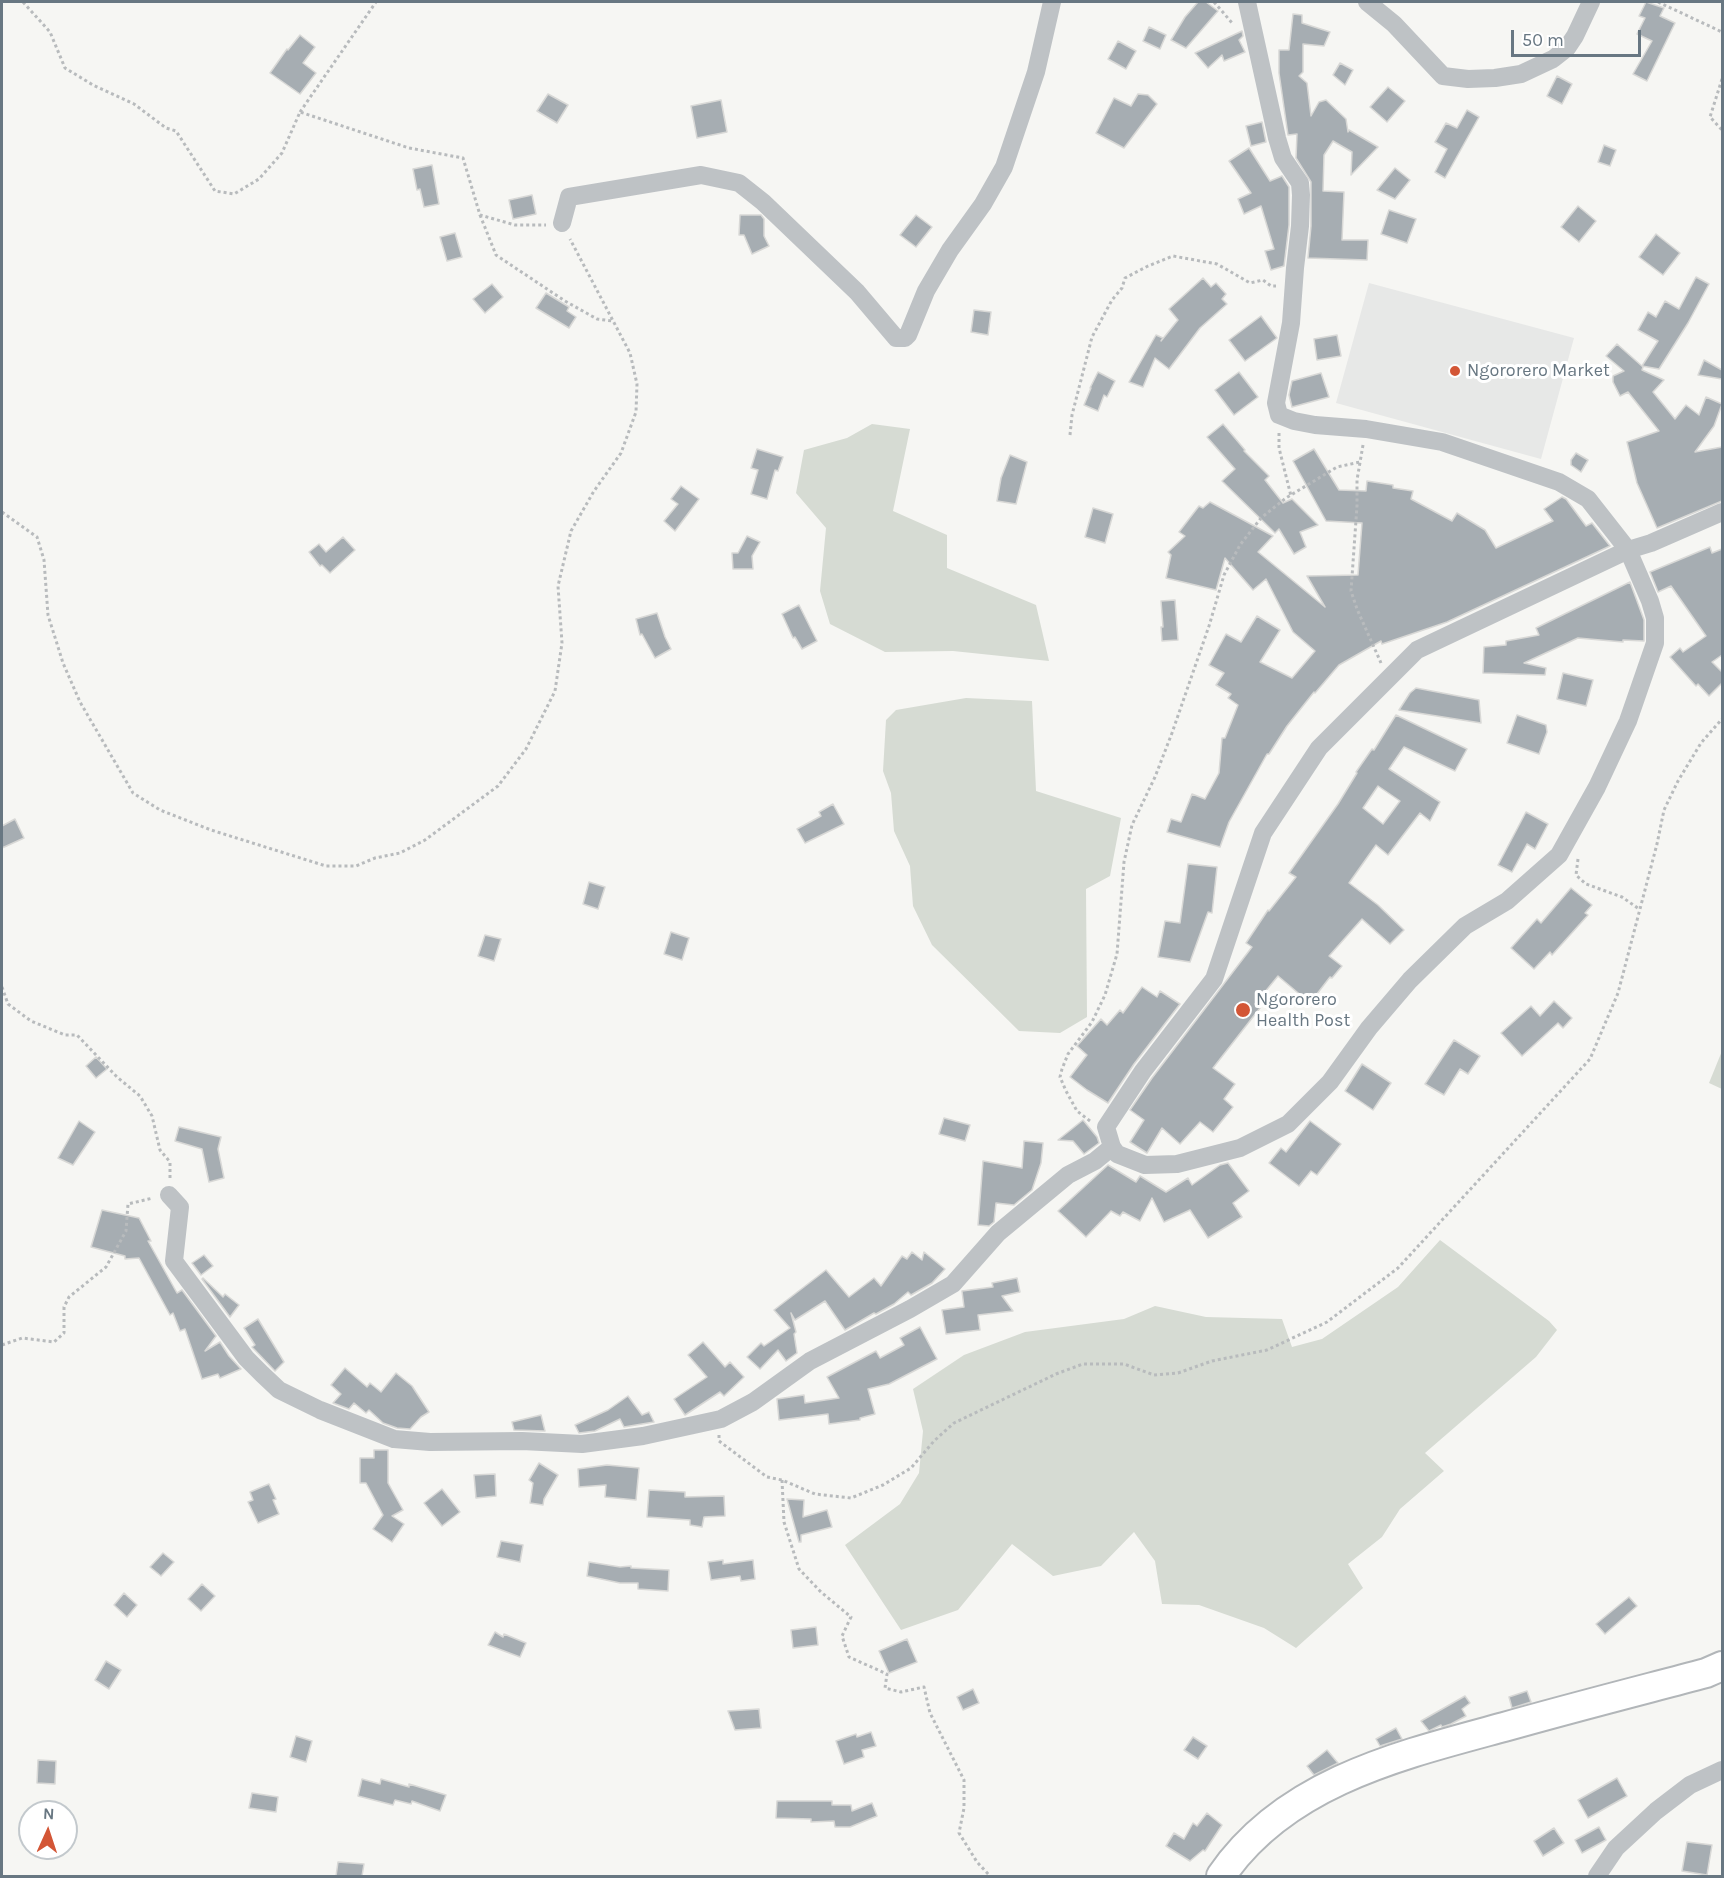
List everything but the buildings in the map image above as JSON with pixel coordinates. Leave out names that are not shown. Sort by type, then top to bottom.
[{"type":"main road","points":[[1221,1876],[1254,1837],[1296,1804],[1346,1777],[1396,1757],[1706,1673],[1722,1666]]},
{"type":"street","points":[[562,223],[569,197],[701,176],[739,183],[763,202],[857,292],[896,338],[904,338],[908,335],[926,291],[950,250],[983,204],[1004,167],[1036,72],[1052,2]]},
{"type":"street","points":[[1247,2],[1277,138],[1283,158],[1300,183],[1300,226],[1287,350],[1276,404],[1279,415],[1315,425],[1366,429],[1442,441],[1559,482],[1588,499],[1628,550],[1655,618],[1655,643],[1628,721],[1597,787],[1559,855],[1507,901],[1465,926],[1410,980],[1369,1028],[1330,1082],[1288,1124],[1240,1148],[1177,1164],[1145,1165],[1117,1154],[1112,1147],[1106,1127],[1143,1071],[1214,979],[1263,833],[1319,748],[1417,650],[1628,550],[1651,543],[1722,512]]},
{"type":"street","points":[[1367,2],[1394,24],[1443,76],[1468,79],[1521,74],[1553,58],[1567,48],[1591,2]]},
{"type":"street","points":[[169,1195],[180,1207],[179,1232],[174,1260],[246,1358],[279,1390],[320,1410],[394,1439],[430,1442],[522,1441],[582,1444],[644,1436],[722,1419],[753,1402],[810,1361],[910,1310],[953,1284],[998,1233],[1068,1175],[1095,1161],[1112,1147]]},
{"type":"street","points":[[1597,1876],[1616,1848],[1656,1810],[1690,1785],[1722,1770]]},
{"type":"path","points":[[23,2],[50,32],[64,68],[93,85],[134,104],[166,128],[176,131],[214,191],[234,195],[259,179],[282,153],[300,112],[376,2]]},
{"type":"path","points":[[1658,2],[1722,32]]},
{"type":"path","points":[[1722,79],[1710,117],[1722,130]]},
{"type":"path","points":[[300,112],[409,148],[463,158],[480,215],[496,255],[597,320],[613,321]]},
{"type":"path","points":[[2,512],[37,537],[44,560],[48,615],[63,663],[80,702],[133,793],[160,810],[211,830],[326,866],[356,866],[375,858],[400,853],[425,840],[498,786],[526,749],[555,692],[562,643],[558,586],[571,531],[594,491],[621,453],[636,412],[638,384],[630,353],[562,223],[538,226],[514,225],[480,215]]},
{"type":"path","points":[[1070,435],[1072,415],[1092,337],[1112,300],[1122,288],[1125,278],[1173,256],[1217,264],[1250,284],[1263,280],[1271,286],[1293,286]]},
{"type":"path","points":[[1279,415],[1279,448],[1291,496]]},
{"type":"path","points":[[1366,429],[1357,480],[1351,591],[1387,678]]},
{"type":"path","points":[[1106,1127],[1092,1123],[1077,1111],[1060,1077],[1068,1054],[1092,1022],[1105,995],[1117,954],[1124,862],[1132,825],[1155,777],[1172,733],[1224,575],[1240,545],[1261,518],[1337,467],[1360,462]]},
{"type":"path","points":[[722,1419],[719,1441],[767,1477],[782,1480],[815,1494],[851,1498],[883,1485],[911,1468],[934,1441],[954,1423],[1056,1374],[1083,1364],[1124,1364],[1154,1375],[1178,1373],[1212,1361],[1267,1350],[1327,1322],[1398,1268],[1590,1059],[1618,993],[1664,810],[1701,743],[1722,719]]},
{"type":"path","points":[[1578,857],[1576,875],[1586,884],[1622,897],[1639,909]]},
{"type":"path","points":[[2,987],[8,1004],[31,1021],[65,1035],[77,1035],[117,1077],[140,1096],[153,1116],[160,1150],[170,1162]]},
{"type":"path","points":[[2,1345],[22,1338],[54,1341],[64,1333],[64,1307],[69,1297],[106,1267],[126,1231],[128,1204],[169,1195]]},
{"type":"path","points":[[782,1480],[784,1522],[799,1569],[821,1592],[851,1617],[842,1636],[849,1657],[887,1674],[885,1688],[901,1692],[924,1687],[930,1713],[964,1780],[964,1808],[959,1833],[977,1862],[990,1876]]},
{"type":"shaded area","name":"Ngororero Market","points":[[1369,283],[1574,338],[1541,459],[1336,403]]},
{"type":"shaded area","points":[[872,424],[910,429],[893,511],[947,535],[947,568],[1036,605],[1049,661],[953,651],[885,652],[830,624],[820,591],[826,528],[796,493],[804,450],[847,438]]},
{"type":"shaded area","points":[[966,698],[1032,701],[1036,791],[1121,818],[1110,876],[1086,889],[1087,1017],[1060,1033],[1019,1031],[932,945],[913,906],[910,866],[894,831],[891,793],[883,771],[886,720],[896,710]]},
{"type":"shaded area","points":[[1722,1051],[1722,1089],[1709,1083]]},
{"type":"shaded area","points":[[1440,1240],[1549,1321],[1557,1330],[1536,1357],[1425,1453],[1444,1471],[1400,1509],[1382,1537],[1348,1564],[1363,1588],[1296,1648],[1264,1628],[1199,1605],[1162,1604],[1155,1561],[1134,1532],[1101,1566],[1053,1576],[1012,1544],[958,1610],[901,1630],[845,1545],[900,1504],[919,1473],[923,1431],[913,1389],[964,1355],[1025,1332],[1124,1319],[1155,1306],[1206,1317],[1282,1319],[1292,1347],[1322,1339],[1398,1287]]},
{"type":"place","name":"Ngororero Market","points":[[1455,371]]},
{"type":"place","name":"Ngororero Health Post","points":[[1243,1010]]}]
